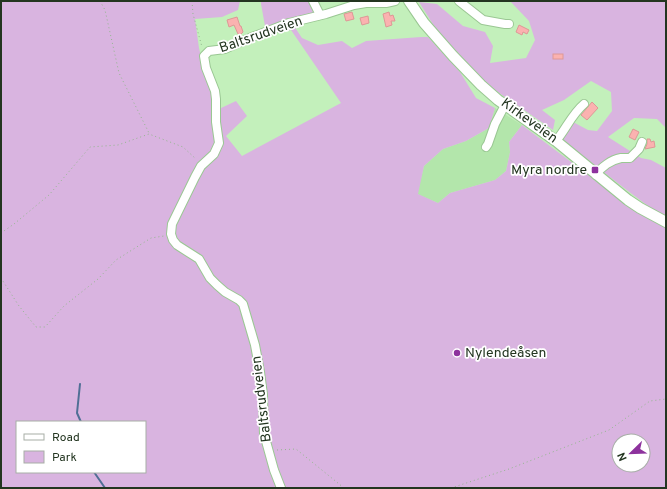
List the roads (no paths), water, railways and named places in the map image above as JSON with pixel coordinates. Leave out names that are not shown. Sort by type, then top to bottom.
[{"type":"main road","name":"Kirkeveien","points":[[410,1],[424,23],[481,85],[505,105],[556,141],[628,200],[666,222]]},
{"type":"lane","points":[[313,1],[320,15]]},
{"type":"lane","name":"Baltsrudveien","points":[[281,488],[274,470],[264,434],[262,387],[258,356],[243,304],[217,285],[210,278],[199,260],[177,245],[171,234],[172,224],[194,177],[201,166],[214,154],[219,142],[216,122],[215,91],[206,68],[204,56],[209,52],[225,49],[252,37],[289,24],[354,5],[395,1]]},
{"type":"lane","points":[[459,1],[484,20],[509,24]]},
{"type":"lane","points":[[556,141],[584,104]]},
{"type":"lane","points":[[486,147],[495,124],[505,105]]},
{"type":"lane","points":[[596,175],[609,163],[620,158],[630,158],[642,142]]},
{"type":"waterway","points":[[80,384],[77,413],[81,421]]},
{"type":"waterway","points":[[95,473],[105,488]]},
{"type":"place","name":"Myra nordre","points":[[595,170]]},
{"type":"place","name":"Nylendeåsen","points":[[457,353]]}]
